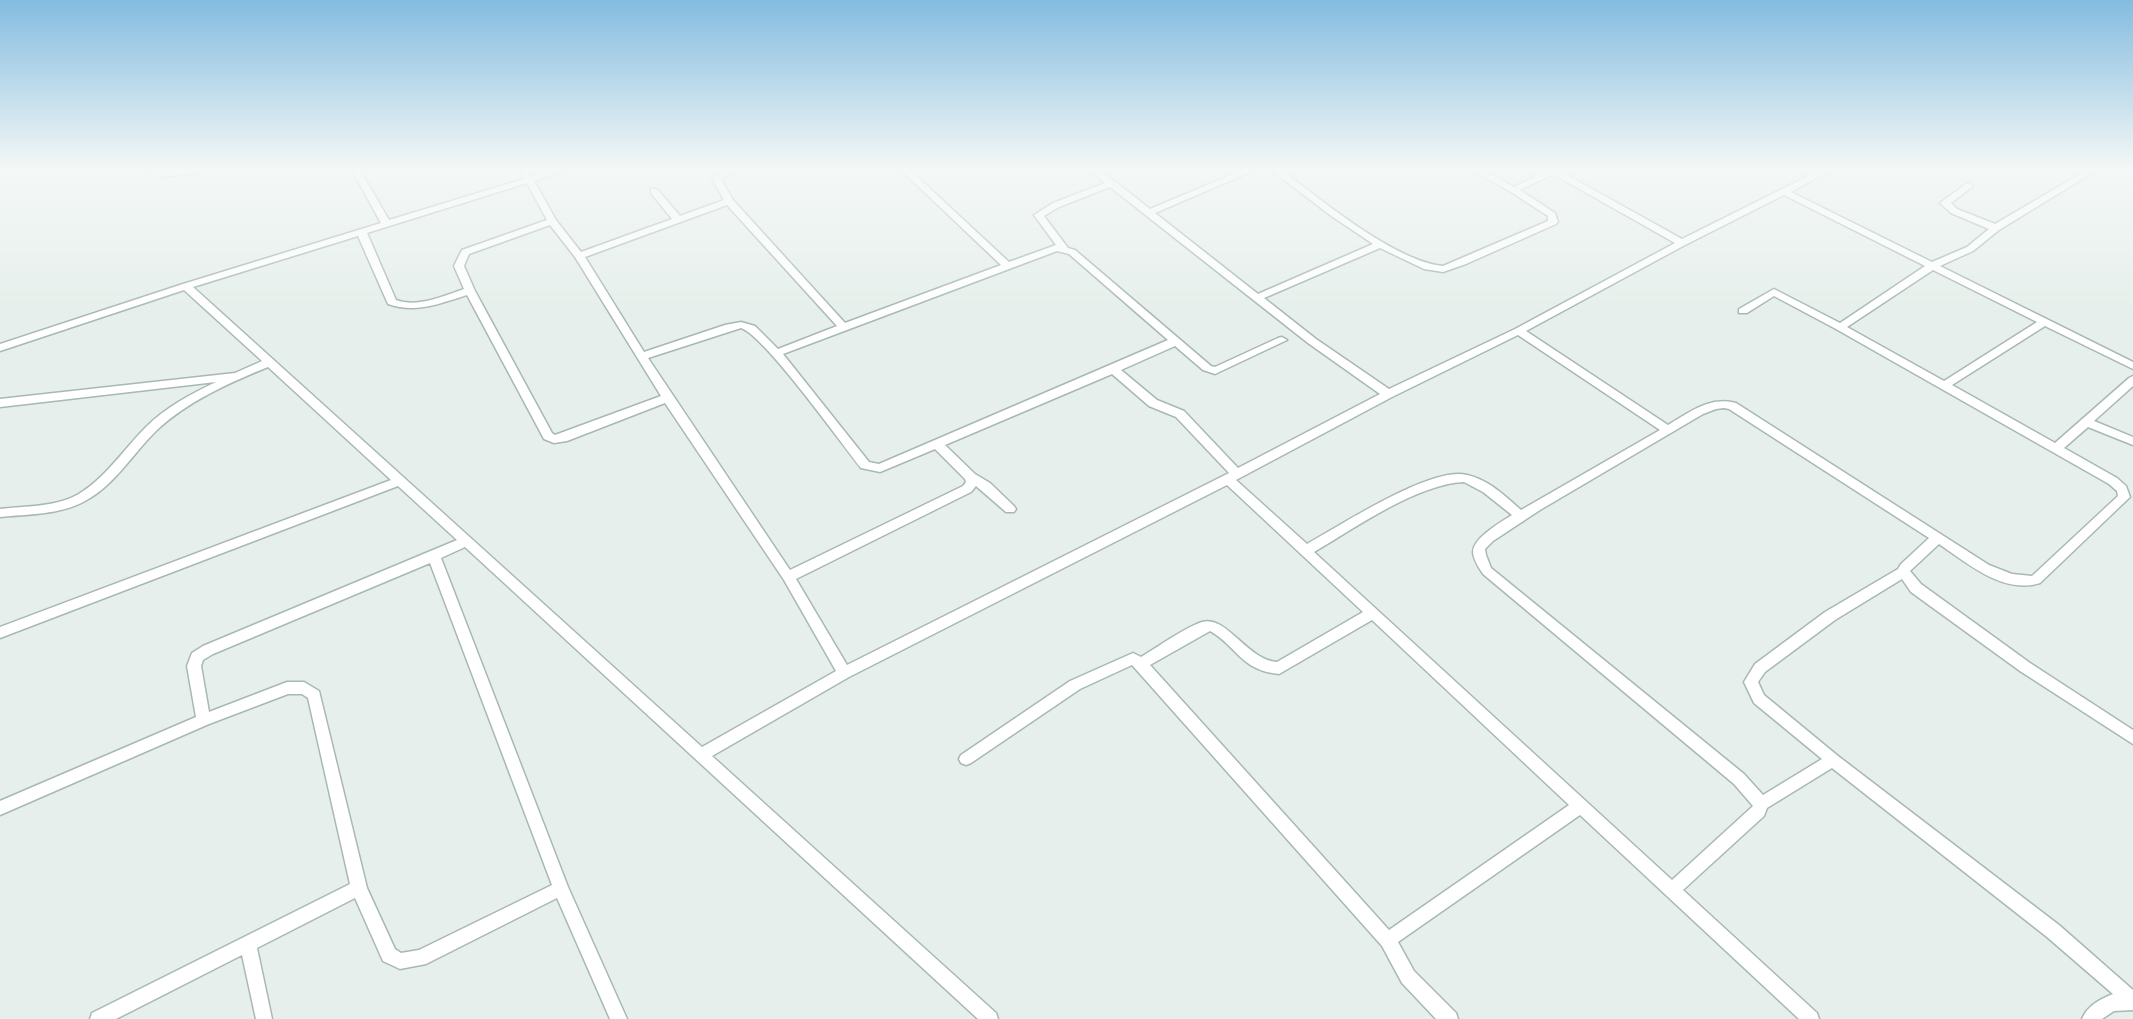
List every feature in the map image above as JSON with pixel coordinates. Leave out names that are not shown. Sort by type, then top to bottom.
[{"type":"street","points":[[383,218],[386,224]]},
{"type":"street","points":[[0,348],[186,286],[404,218]]},
{"type":"street","points":[[550,218],[579,256],[667,398],[788,577],[844,673]]},
{"type":"street","points":[[579,256],[685,218]]},
{"type":"street","points":[[744,218],[844,328]]},
{"type":"street","points":[[956,218],[1007,265]]},
{"type":"street","points":[[1042,218],[1064,249]]},
{"type":"street","points":[[1154,218],[1256,298],[1388,394]]},
{"type":"street","points":[[1343,218],[1381,244],[1419,266],[1430,269],[1444,269],[1553,222],[1552,218]]},
{"type":"street","points":[[1637,218],[1682,243]]},
{"type":"street","points":[[701,755],[844,673],[1233,476],[1388,394],[1519,331],[1733,218]]},
{"type":"street","points":[[1835,218],[2133,366]]},
{"type":"street","points":[[1972,218],[1996,228]]},
{"type":"street","points":[[1840,327],[1932,266],[1970,249],[2013,218]]},
{"type":"street","points":[[552,221],[465,252],[459,266],[470,291],[548,436],[554,439],[563,438],[667,398]]},
{"type":"street","points":[[361,231],[392,302],[400,306],[412,306],[470,291]]},
{"type":"street","points":[[1256,298],[1381,244]]},
{"type":"street","points":[[776,353],[1056,248],[1072,252],[1089,265],[1207,368],[1215,371],[1282,340]]},
{"type":"street","points":[[186,286],[990,1019]]},
{"type":"street","points":[[1743,311],[1774,292],[2113,481],[2122,489],[2124,497],[2036,580],[2024,583],[2008,579],[1985,568],[1725,403],[1713,405],[1668,430],[1485,538],[1479,547],[1479,558],[1487,571],[1738,779],[1761,804]]},
{"type":"street","points":[[1943,386],[2044,322]]},
{"type":"street","points":[[641,357],[729,327],[741,325],[752,328],[776,353],[865,465],[880,468],[1176,341]]},
{"type":"street","points":[[1519,331],[1668,430]]},
{"type":"street","points":[[0,513],[81,498],[97,486],[165,417],[238,376],[269,362]]},
{"type":"street","points":[[1113,369],[1153,403],[1180,414],[1233,476],[1306,550],[1811,1019]]},
{"type":"street","points":[[0,403],[238,376]]},
{"type":"street","points":[[2056,449],[2133,380]]},
{"type":"street","points":[[2086,422],[2133,441]]},
{"type":"street","points":[[938,444],[971,477],[986,486],[1010,509]]},
{"type":"street","points":[[788,577],[968,489],[972,483],[971,477]]},
{"type":"street","points":[[1306,550],[1386,506],[1448,478],[1462,477],[1479,483],[1521,516]]},
{"type":"street","points":[[0,633],[400,481]]},
{"type":"street","points":[[1938,538],[1905,567],[1904,573],[1916,588],[2025,667],[2133,738]]},
{"type":"street","points":[[204,720],[194,666],[197,657],[208,650],[467,541]]},
{"type":"street","points":[[434,556],[561,888],[619,1019]]},
{"type":"street","points":[[1904,573],[1830,616],[1760,668],[1751,682],[1759,699],[1833,760],[2053,931],[2133,1002]]},
{"type":"street","points":[[1141,664],[1204,627],[1211,626],[1218,629],[1258,665],[1279,668],[1372,613]]},
{"type":"street","points":[[966,759],[1075,685],[1133,659],[1141,664],[1388,940],[1408,977],[1450,1019]]},
{"type":"street","points":[[0,807],[204,720],[287,688],[304,688],[314,695],[359,888],[388,955],[400,961],[420,958],[561,888]]},
{"type":"street","points":[[1672,890],[1759,811],[1761,804],[1833,760]]},
{"type":"street","points":[[1388,940],[1580,806]]},
{"type":"street","points":[[98,1019],[359,888]]},
{"type":"street","points":[[248,944],[264,1019]]},
{"type":"street","points":[[2090,1019],[2104,1005],[2117,1000],[2133,1002]]}]
